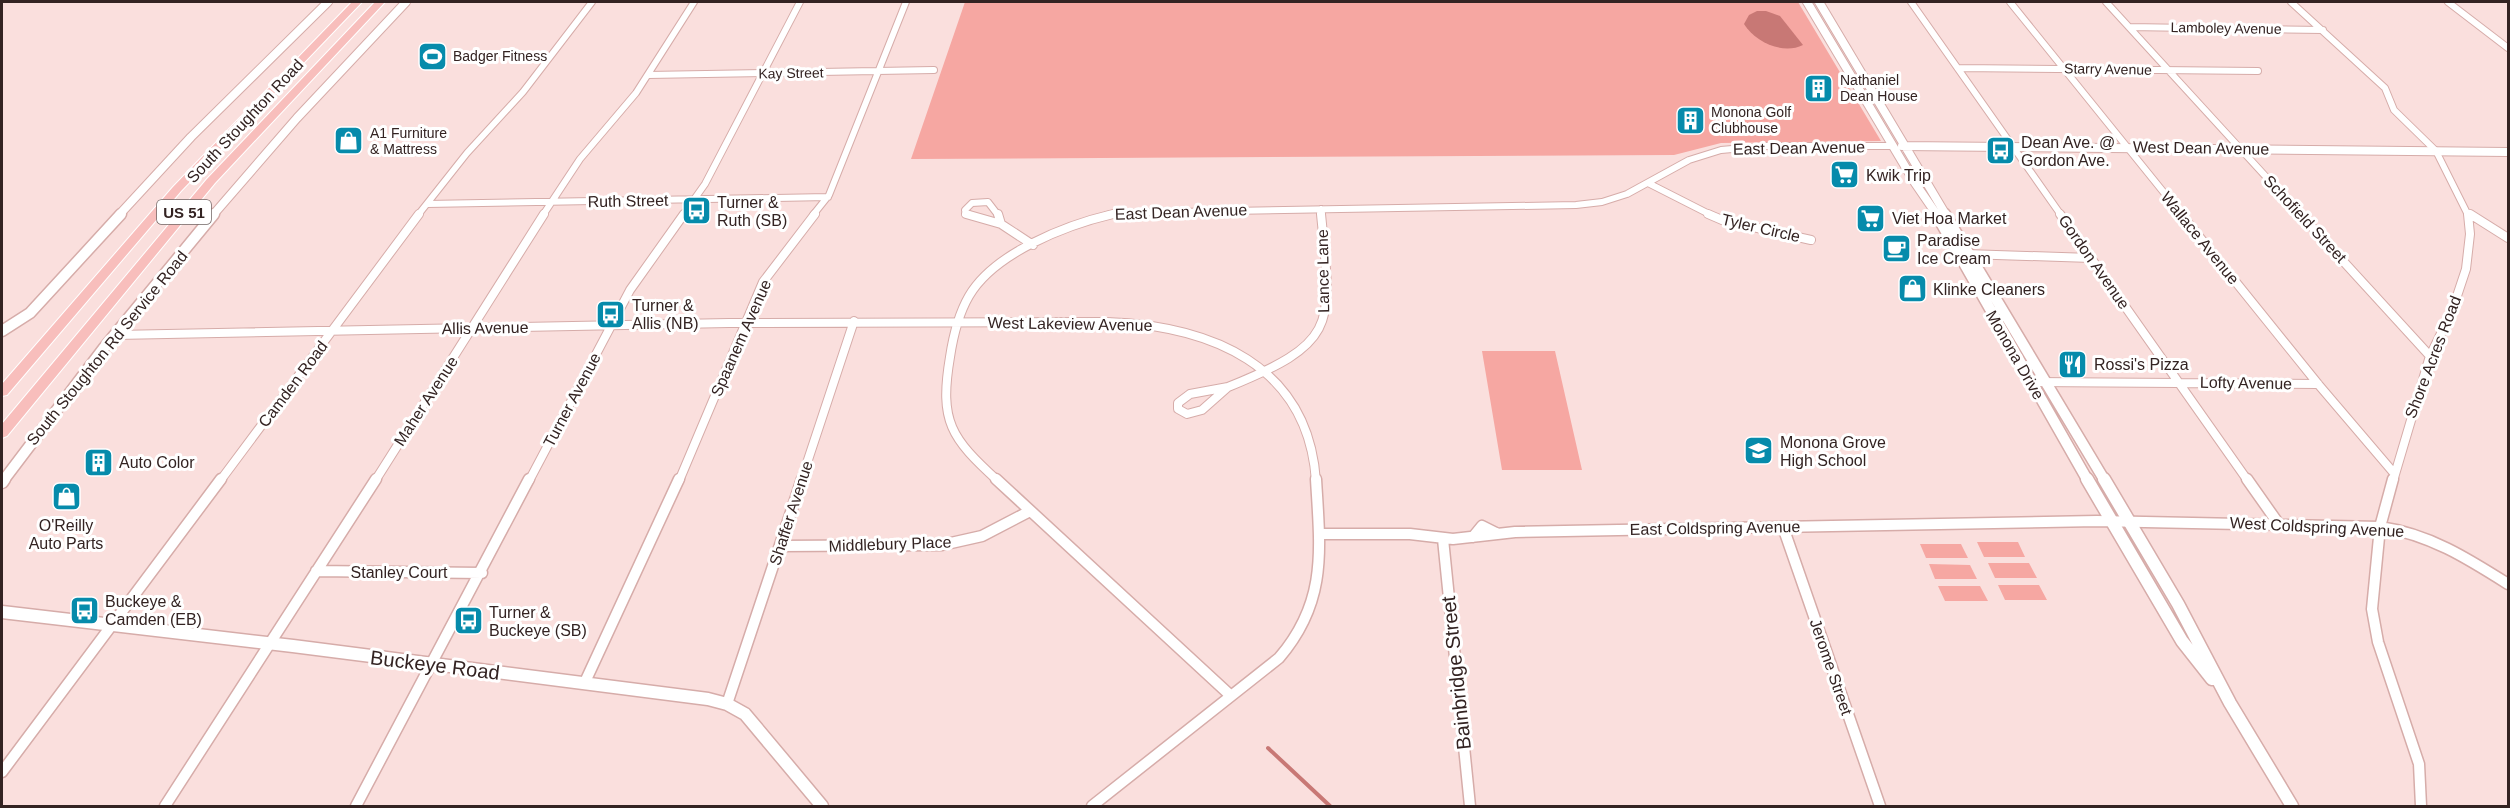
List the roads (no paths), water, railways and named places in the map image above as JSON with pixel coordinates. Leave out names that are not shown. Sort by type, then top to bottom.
[{"type":"main road","name":"South Stoughton Road","points":[[2,393],[198,165],[357,2]]},
{"type":"main road","name":"South Stoughton Road","points":[[2,433],[211,181],[380,2]]},
{"type":"main road","points":[[2,402],[19,381],[28,361]]},
{"type":"street","name":"South Stoughton Road","points":[[2,331],[18,323],[30,312],[191,137],[328,2]]},
{"type":"street","name":"South Stoughton Rd Service Road","points":[[2,482],[116,335],[276,142],[406,2]]},
{"type":"street","name":"Camden Road","points":[[2,772],[427,204],[467,153],[524,92],[592,2]]},
{"type":"street","name":"Maher Avenue","points":[[165,807],[551,203],[580,159],[624,108],[648,75],[694,2]]},
{"type":"street","name":"Turner Avenue","points":[[356,807],[630,290],[645,266],[695,200],[800,2]]},
{"type":"street","name":"Spaanem Avenue","points":[[585,682],[662,520],[763,282],[828,197],[906,2]]},
{"type":"street","name":"Monona Drive","points":[[1807,2],[1893,146],[2045,382],[2178,604],[2230,703],[2292,807]]},
{"type":"street","name":"Monona Drive","points":[[1819,2],[1907,146],[2031,382],[2111,521],[2182,641],[2230,703]]},
{"type":"street","name":"Gordon Avenue","points":[[1911,2],[2278,523]]},
{"type":"street","name":"Wallace Avenue","points":[[2010,2],[2318,384],[2393,472]]},
{"type":"street","name":"Schofield Street","points":[[2106,2],[2430,356]]},
{"type":"street","name":"Shore Acres Road","points":[[2291,2],[2385,88],[2394,110],[2436,151],[2469,213],[2470,234],[2466,269],[2452,311],[2430,356],[2393,472],[2380,526],[2372,609],[2378,642],[2419,764],[2421,807]]},
{"type":"street","points":[[2448,2],[2508,48]]},
{"type":"street","name":"Lamboley Avenue","points":[[2129,27],[2323,30]]},
{"type":"street","name":"Starry Avenue","points":[[1958,68],[2258,71]]},
{"type":"street","name":"Kay Street","points":[[648,75],[934,70]]},
{"type":"street","name":"West Dean Avenue","points":[[1893,146],[2508,152]]},
{"type":"street","name":"East Dean Avenue","points":[[1230,694],[1030,511],[963,444],[948,418],[945,388],[958,322],[974,287],[983,277],[1033,245],[1073,224],[1117,213],[1576,205],[1611,200],[1635,191],[1689,160],[1730,149],[1893,146]]},
{"type":"street","name":"Tyler Circle","points":[[1648,183],[1722,220],[1811,240]]},
{"type":"street","name":"Ruth Street","points":[[427,204],[828,197]]},
{"type":"street","points":[[1001,224],[997,211],[988,202],[972,203],[965,210],[966,214],[971,216],[1001,224],[1033,245]]},
{"type":"street","name":"Lance Lane","points":[[1228,387],[1198,412],[1187,414],[1179,411],[1178,403],[1184,397],[1228,387],[1263,372],[1304,348],[1323,325],[1327,284],[1321,208]]},
{"type":"street","points":[[2469,213],[2508,238]]},
{"type":"street","points":[[1964,254],[2091,258]]},
{"type":"street","name":"Allis Avenue","points":[[116,335],[854,321]]},
{"type":"street","name":"West Lakeview Avenue","points":[[854,321],[1107,322],[1171,328],[1194,334],[1227,349],[1263,372],[1288,397],[1307,429],[1316,467],[1319,534],[1318,570],[1308,618],[1290,646],[1279,658],[1230,694],[1092,807]]},
{"type":"street","name":"Shaffer Avenue","points":[[727,704],[854,321]]},
{"type":"street","name":"Lofty Avenue","points":[[2031,382],[2318,384]]},
{"type":"street","name":"Middlebury Place","points":[[780,546],[942,545],[982,536],[1030,511]]},
{"type":"street","name":"West Coldspring Avenue","points":[[2111,521],[2380,526],[2407,530],[2429,537],[2508,584]]},
{"type":"street","name":"East Coldspring Avenue","points":[[1443,539],[1473,537],[1482,526],[1499,534],[2111,521]]},
{"type":"street","name":"Jerome Street","points":[[1783,527],[1880,807]]},
{"type":"street","points":[[1319,534],[1410,534],[1443,539]]},
{"type":"street","name":"Bainbridge Street","points":[[1443,539],[1470,807]]},
{"type":"street","name":"Stanley Court","points":[[316,572],[482,573]]},
{"type":"street","name":"Buckeye Road","points":[[2,612],[111,627],[682,694],[727,704],[745,714],[822,807]]},
{"type":"waterway","points":[[1268,748],[1330,806]]},
{"type":"place","name":"Badger Fitness","points":[[432,56]]},
{"type":"place","name":"Nathaniel Dean House","points":[[1819,88]]},
{"type":"place","name":"Monona Golf Clubhouse","points":[[1690,120]]},
{"type":"place","name":"A1 Furniture & Mattress","points":[[349,141]]},
{"type":"place","name":"Dean Ave. @ Gordon Ave.","points":[[2000,151]]},
{"type":"place","name":"Kwik Trip","points":[[1845,175]]},
{"type":"place","name":"Turner & Ruth (SB)","points":[[696,211]]},
{"type":"place","name":"Viet Hoa Market","points":[[1871,218]]},
{"type":"place","name":"Paradise Ice Cream","points":[[1896,249]]},
{"type":"place","name":"Klinke Cleaners","points":[[1912,289]]},
{"type":"place","name":"Turner & Allis (NB)","points":[[611,314]]},
{"type":"place","name":"Rossi's Pizza","points":[[2073,364]]},
{"type":"place","name":"Monona Grove High School","points":[[1759,451]]},
{"type":"place","name":"Auto Color","points":[[98,462]]},
{"type":"place","name":"O'Reilly Auto Parts","points":[[66,497]]},
{"type":"place","name":"Buckeye & Camden (EB)","points":[[84,610]]},
{"type":"place","name":"Turner & Buckeye (SB)","points":[[468,621]]}]
